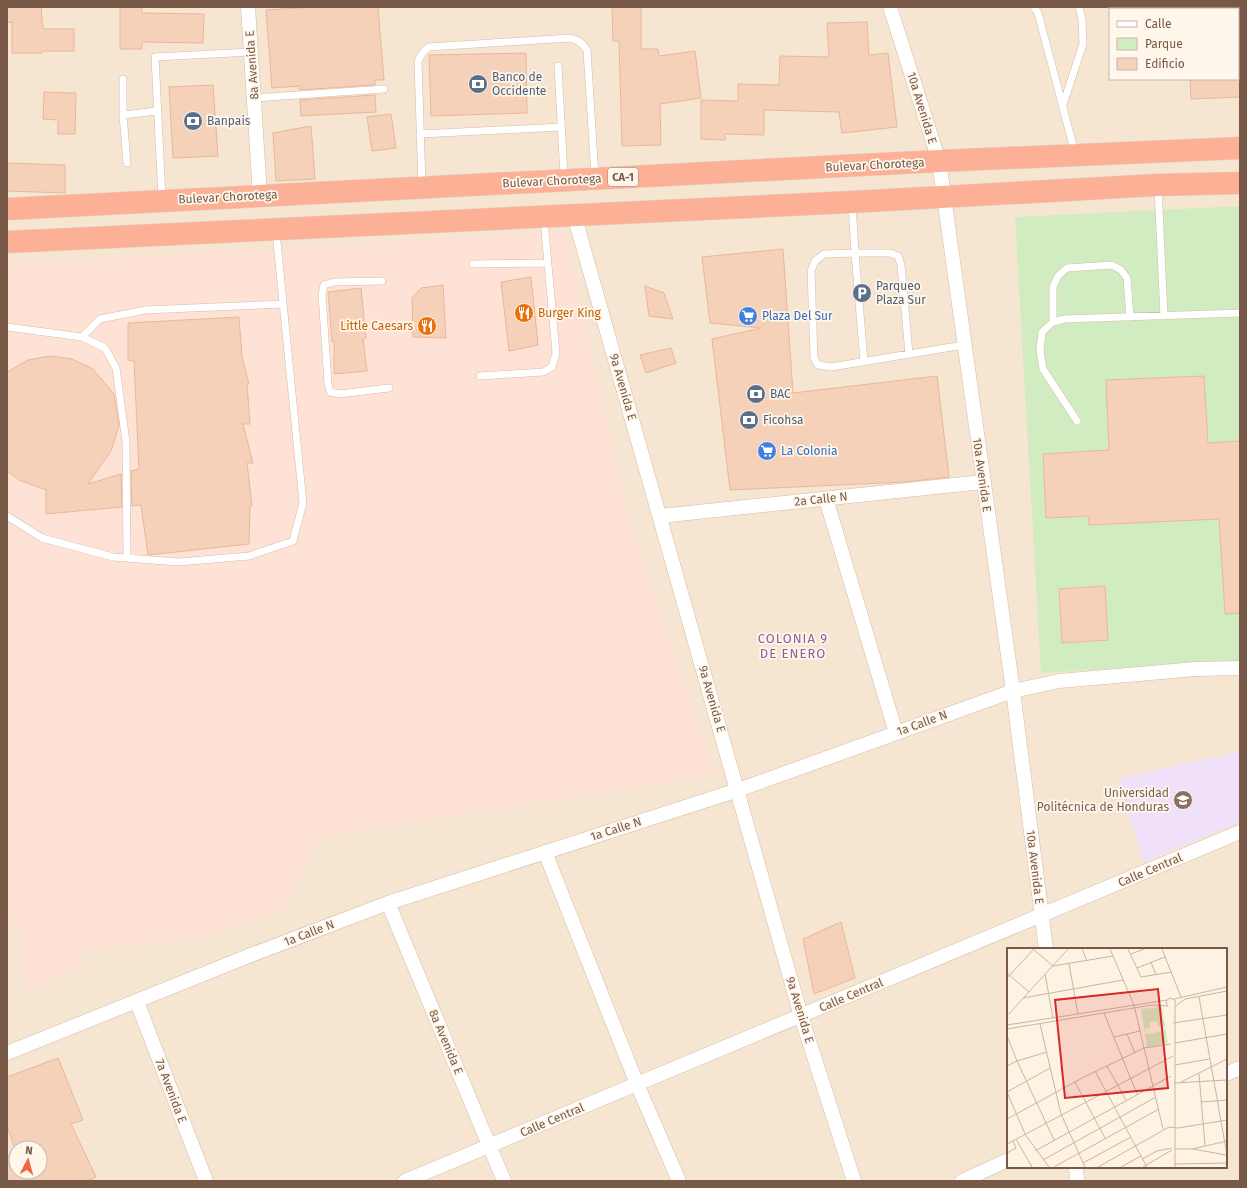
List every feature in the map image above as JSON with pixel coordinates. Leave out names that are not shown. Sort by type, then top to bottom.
[{"type":"highway","name":"Bulevar Chorotega","points":[[7,209],[422,187],[564,182],[595,179],[939,161],[1240,148]]},
{"type":"highway","points":[[7,242],[852,202],[1157,185],[1240,183]]},
{"type":"street","name":"8a Avenida E","points":[[248,7],[260,196]]},
{"type":"street","name":"10a Avenida E","points":[[890,7],[939,161],[1013,691],[1046,948]]},
{"type":"street","name":"9a Avenida E","points":[[574,215],[801,1016],[854,1181]]},
{"type":"street","name":"2a Calle N","points":[[660,516],[983,482]]},
{"type":"street","points":[[826,499],[896,733]]},
{"type":"street","name":"1a Calle N","points":[[7,1053],[251,955],[388,903],[738,790],[1013,691],[1059,681],[1196,669],[1240,668]]},
{"type":"street","name":"Calle Central","points":[[405,1181],[490,1147],[1235,834]]},
{"type":"street","points":[[545,852],[637,1084],[679,1181]]},
{"type":"street","name":"8a Avenida E","points":[[388,903],[504,1181]]},
{"type":"street","name":"7a Avenida E","points":[[137,1002],[206,1181]]},
{"type":"street","points":[[1227,1074],[1240,1068]]},
{"type":"street","points":[[962,1181],[1007,1160]]},
{"type":"street","points":[[1076,1168],[1077,1181]]},
{"type":"lane","points":[[1034,7],[1038,13],[1076,156]]},
{"type":"lane","points":[[1062,106],[1083,44],[1082,19],[1079,7]]},
{"type":"lane","points":[[422,187],[418,62],[420,55],[429,47],[570,38],[578,40],[584,44],[587,50],[595,179]]},
{"type":"lane","points":[[162,201],[155,57],[251,52]]},
{"type":"lane","points":[[558,66],[564,182]]},
{"type":"lane","points":[[123,80],[123,115],[127,163]]},
{"type":"lane","points":[[254,98],[384,89]]},
{"type":"lane","points":[[123,115],[157,111]]},
{"type":"lane","points":[[420,134],[561,127]]},
{"type":"lane","points":[[1157,185],[1164,316]]},
{"type":"lane","points":[[852,202],[854,253],[864,362]]},
{"type":"lane","points":[[480,376],[543,372],[552,367],[556,353],[544,216]]},
{"type":"lane","points":[[7,516],[42,538],[113,557],[179,562],[249,556],[293,541],[303,503],[276,229]]},
{"type":"lane","points":[[909,354],[901,265],[898,256],[890,253],[824,254],[814,261],[811,271],[814,358],[818,365],[831,367],[964,345]]},
{"type":"lane","points":[[472,264],[548,263]]},
{"type":"lane","points":[[1054,322],[1053,288],[1058,276],[1068,268],[1112,265],[1122,270],[1127,278],[1130,317]]},
{"type":"lane","points":[[382,281],[334,282],[324,285],[322,294],[328,384],[330,392],[338,394],[389,388]]},
{"type":"lane","points":[[82,337],[100,319],[145,310],[284,304]]},
{"type":"lane","points":[[1077,421],[1043,369],[1040,350],[1042,332],[1054,322],[1065,319],[1240,313]]},
{"type":"lane","points":[[7,327],[82,337],[105,348],[116,368],[126,442],[127,558]]},
{"type":"shaded area","points":[[7,7],[1240,7],[1240,1181],[7,1181]]},
{"type":"shaded area","points":[[565,232],[625,503],[715,775],[320,836],[284,908],[199,938],[80,950],[84,961],[27,992],[17,919],[7,920],[7,264]]},
{"type":"shaded area","name":"Universidad Politécnica de Honduras","points":[[1240,752],[1240,822],[1143,862],[1119,778]]},
{"type":"green space","points":[[1240,206],[1240,441],[1208,443],[1204,376],[1106,380],[1109,450],[1043,454],[1046,518],[1240,505],[1240,661],[1041,673],[1015,217]]},
{"type":"building","points":[[7,7],[41,7],[43,29],[74,29],[74,51],[12,53],[12,22],[7,23]]},
{"type":"building","points":[[120,7],[142,7],[142,13],[204,14],[203,43],[142,42],[142,49],[120,49]]},
{"type":"building","points":[[314,7],[378,7],[384,80],[375,80],[375,85],[299,90],[299,86],[272,88],[266,10]]},
{"type":"building","points":[[612,7],[641,7],[641,49],[658,49],[659,56],[695,51],[701,98],[660,104],[661,145],[622,146],[619,41],[613,41]]},
{"type":"building","points":[[867,22],[869,55],[888,53],[897,127],[842,133],[839,112],[764,110],[764,135],[725,134],[725,140],[701,139],[701,100],[738,101],[738,84],[779,85],[780,56],[829,57],[827,23]]},
{"type":"building","name":"Banco de Occidente","points":[[526,53],[527,113],[431,116],[429,55]]},
{"type":"building","points":[[1240,79],[1240,97],[1191,99],[1190,80]]},
{"type":"building","name":"Banpais","points":[[213,85],[218,156],[173,158],[169,87]]},
{"type":"building","points":[[44,92],[76,93],[75,134],[58,134],[58,120],[43,119]]},
{"type":"building","points":[[375,95],[376,112],[301,116],[300,100]]},
{"type":"building","points":[[391,114],[396,148],[372,151],[367,117]]},
{"type":"building","points":[[311,126],[315,179],[276,181],[273,133]]},
{"type":"building","points":[[7,163],[65,165],[65,193],[7,191]]},
{"type":"building","name":"Plaza Del Sur","points":[[783,249],[793,393],[937,376],[949,477],[905,482],[730,490],[712,339],[761,328],[710,323],[702,257]]},
{"type":"building","points":[[531,277],[538,345],[509,351],[501,282]]},
{"type":"building","points":[[443,285],[446,338],[413,337],[412,298],[421,288]]},
{"type":"building","points":[[645,286],[664,293],[673,319],[649,316]]},
{"type":"building","points":[[361,288],[366,338],[363,339],[367,371],[334,374],[334,341],[332,342],[328,292]]},
{"type":"building","points":[[239,317],[242,356],[249,384],[247,384],[250,424],[243,424],[253,463],[247,463],[252,506],[250,506],[249,544],[148,555],[141,505],[132,506],[131,471],[139,469],[134,361],[128,360],[128,323]]},
{"type":"building","points":[[671,348],[676,363],[646,373],[640,355]]},
{"type":"building","points":[[50,356],[72,359],[93,369],[114,394],[119,426],[111,451],[88,484],[121,474],[122,507],[46,514],[46,490],[19,480],[7,471],[7,372],[28,360]]},
{"type":"building","points":[[1204,376],[1208,443],[1240,441],[1240,613],[1225,614],[1219,519],[1089,525],[1089,516],[1046,518],[1043,454],[1109,450],[1106,380]]},
{"type":"building","points":[[1105,586],[1108,640],[1062,643],[1059,589]]},
{"type":"building","points":[[841,922],[855,978],[814,994],[803,939]]},
{"type":"building","points":[[58,1058],[83,1120],[71,1124],[96,1177],[87,1181],[7,1181],[8,1156],[8,1180],[48,1180],[48,1140],[12,1140],[7,1126],[7,1077]]},
{"type":"place","name":"Banco de Occidente","points":[[478,84]]},
{"type":"place","name":"Banpais","points":[[193,121]]},
{"type":"place","name":"Parqueo Plaza Sur","points":[[862,293]]},
{"type":"place","name":"Burger King","points":[[524,313]]},
{"type":"place","name":"Plaza Del Sur","points":[[748,316]]},
{"type":"place","name":"Little Caesars","points":[[427,326]]},
{"type":"place","name":"BAC","points":[[756,394]]},
{"type":"place","name":"Ficohsa","points":[[749,420]]},
{"type":"place","name":"La Colonia","points":[[767,451]]},
{"type":"place","name":"Universidad Politécnica de Honduras","points":[[1183,800]]},
{"type":"district","name":"COLONIA 9 DE ENERO","points":[[793,646]]}]
